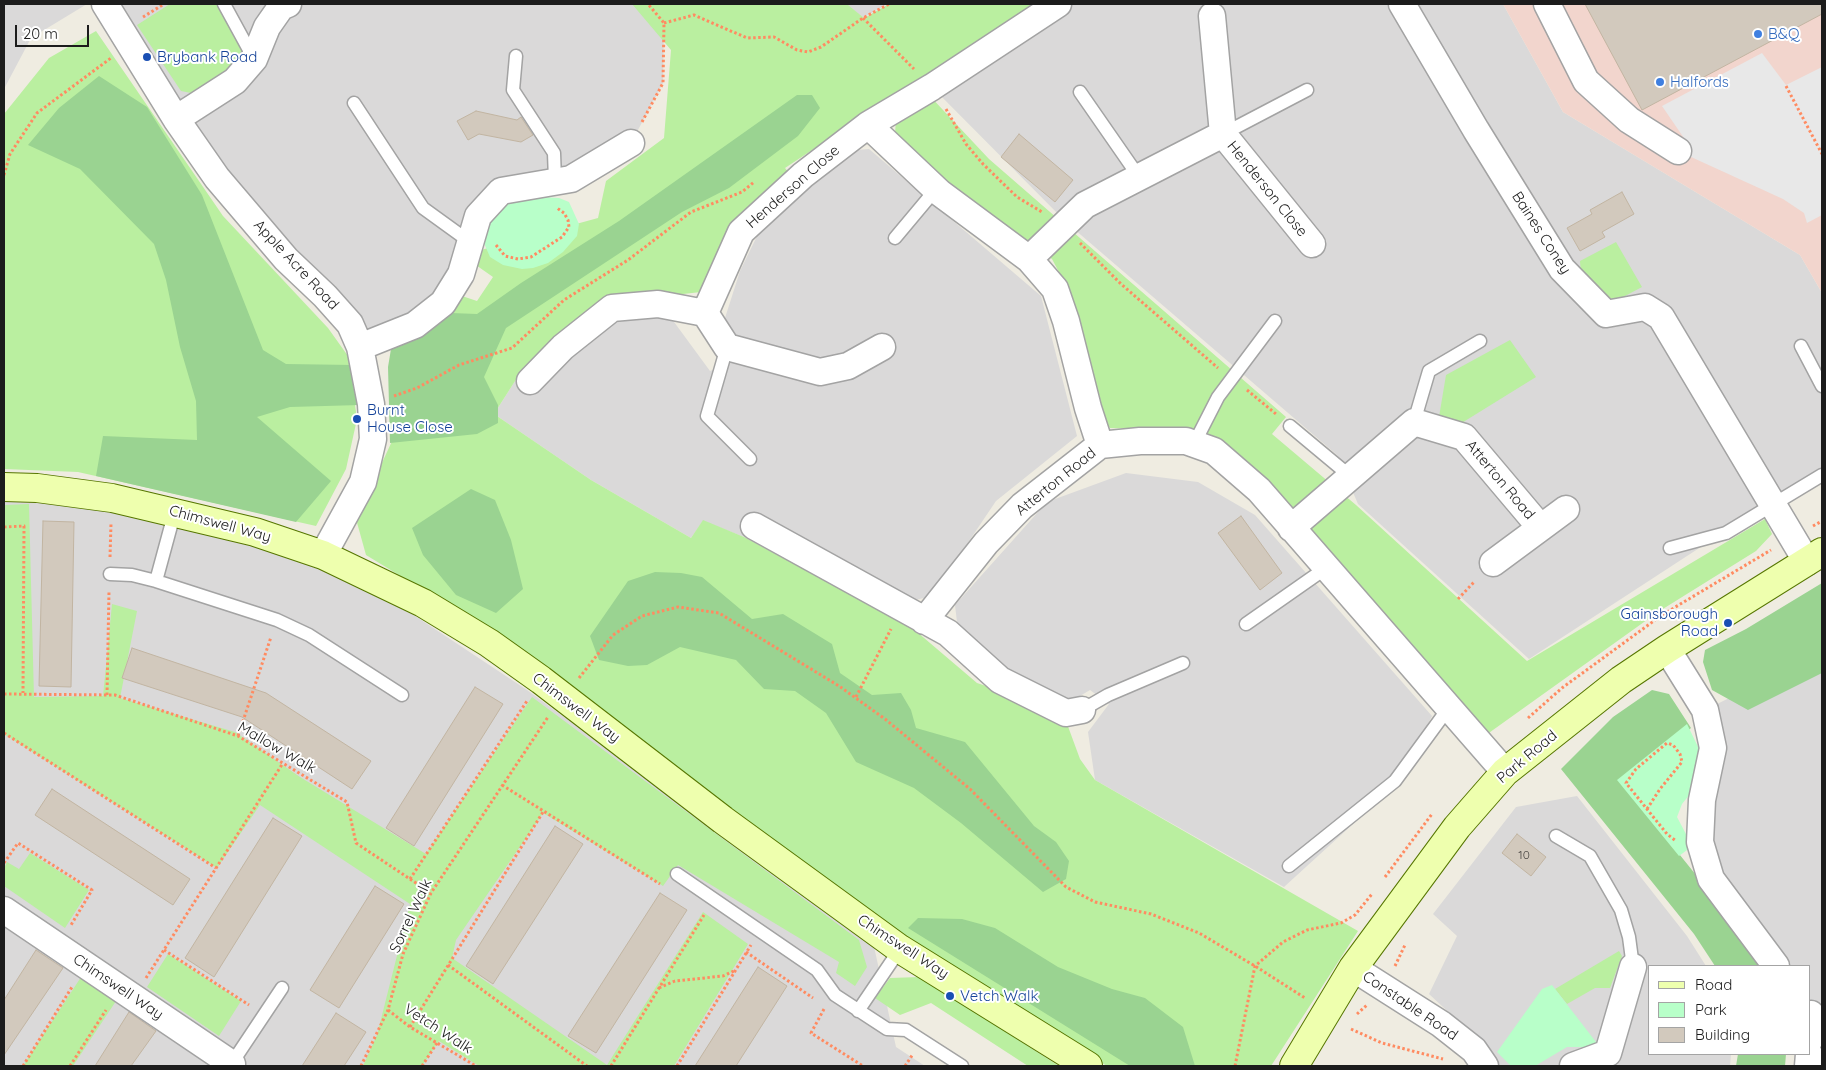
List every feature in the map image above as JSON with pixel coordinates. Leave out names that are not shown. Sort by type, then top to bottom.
[{"type":"street","name":"Apple Acre Road","points":[[105,4],[176,119],[217,178],[286,259],[326,296],[350,324],[360,347],[371,404],[373,439],[363,482],[324,555]]},
{"type":"street","points":[[176,119],[235,81],[254,59],[267,27],[281,7],[288,4]]},
{"type":"street","name":"Henderson Close","points":[[705,313],[741,232],[802,176],[868,125],[929,88],[1058,4]]},
{"type":"street","name":"Baines Coney","points":[[1402,4],[1476,130],[1562,269],[1606,314],[1645,307],[1662,317],[1773,504],[1815,557]]},
{"type":"street","points":[[1547,4],[1586,82],[1629,120],[1678,151]]},
{"type":"street","name":"Henderson Close","points":[[1212,16],[1223,134],[1312,244]]},
{"type":"street","points":[[868,125],[936,189],[1029,259],[1055,289],[1066,321],[1088,408],[1100,445]]},
{"type":"street","name":"Henderson Close","points":[[1029,259],[1085,204],[1223,134]]},
{"type":"street","points":[[360,347],[415,325],[443,303],[481,240],[478,216],[500,190],[571,179],[631,143]]},
{"type":"street","points":[[530,381],[563,347],[612,308],[658,304],[705,313],[727,347],[820,372],[848,366],[882,347]]},
{"type":"street","points":[[1290,528],[1414,422]]},
{"type":"street","name":"Atterton Road","points":[[1414,422],[1464,437],[1540,527]]},
{"type":"street","name":"Atterton Road","points":[[913,615],[1022,506],[1100,445],[1140,441],[1186,441],[1214,451],[1251,484],[1450,706],[1505,772]]},
{"type":"street","name":"Chimswell Way","points":[[4,487],[37,488],[112,498],[175,511],[255,532],[324,555],[423,603],[489,643],[541,680],[730,826],[900,949],[1088,1066]]},
{"type":"street","points":[[1493,563],[1566,509]]},
{"type":"street","points":[[754,526],[948,633],[1000,680],[1066,713],[1082,710]]},
{"type":"street","name":"Park Road","points":[[1294,1066],[1353,968],[1457,827],[1505,772],[1621,680],[1667,648],[1815,557]]},
{"type":"street","points":[[1667,648],[1705,710],[1713,748],[1702,800],[1700,842],[1711,878],[1775,965]]},
{"type":"street","name":"Chimswell Way","points":[[4,910],[231,1065]]},
{"type":"street","name":"Constable Road","points":[[1353,968],[1441,1024],[1474,1050],[1483,1063]]},
{"type":"street","points":[[1573,1066],[1608,1053],[1633,968]]},
{"type":"lane","points":[[224,4],[254,59]]},
{"type":"lane","points":[[516,56],[513,90],[554,152],[544,182]]},
{"type":"lane","points":[[1223,134],[1248,123],[1307,90]]},
{"type":"lane","points":[[1080,92],[1139,177]]},
{"type":"lane","points":[[354,104],[423,208],[481,240]]},
{"type":"lane","points":[[895,238],[936,189]]},
{"type":"lane","points":[[1194,444],[1218,397],[1275,321]]},
{"type":"lane","points":[[1414,422],[1429,371],[1480,341]]},
{"type":"lane","points":[[1801,346],[1822,386]]},
{"type":"lane","points":[[727,347],[707,416],[750,459]]},
{"type":"lane","points":[[1290,426],[1350,476]]},
{"type":"lane","points":[[1670,548],[1726,533],[1822,475]]},
{"type":"lane","points":[[156,581],[175,511]]},
{"type":"lane","points":[[1246,624],[1326,568]]},
{"type":"lane","points":[[110,574],[132,575],[156,581],[277,620],[309,634],[402,695]]},
{"type":"lane","points":[[1082,710],[1108,695],[1183,663]]},
{"type":"lane","points":[[1289,866],[1394,781],[1450,706]]},
{"type":"lane","points":[[1556,836],[1590,856],[1621,910],[1629,937],[1633,968]]},
{"type":"lane","points":[[677,874],[816,970],[834,995],[887,1029],[906,1030],[962,1066]]},
{"type":"lane","points":[[858,1011],[900,949]]},
{"type":"lane","points":[[231,1065],[282,988]]},
{"type":"path","points":[[631,143],[663,83],[664,23],[648,4]]},
{"type":"path","points":[[664,23],[694,15],[747,38],[774,38],[797,50],[808,52],[821,47],[888,4]]},
{"type":"path","points":[[864,18],[929,88],[948,112],[966,144],[983,164],[1017,197],[1062,227],[1121,284],[1206,361],[1232,378],[1290,426]]},
{"type":"path","points":[[4,175],[10,154],[37,113],[129,44]]},
{"type":"path","points":[[1786,86],[1822,154]]},
{"type":"path","points":[[4,152],[10,154]]},
{"type":"path","points":[[371,404],[417,388],[459,365],[512,348],[564,300],[628,260],[690,212],[742,192],[756,180]]},
{"type":"path","points":[[481,240],[505,256],[518,259],[531,257],[562,237],[568,227],[568,220],[564,213],[557,208],[534,204],[544,182]]},
{"type":"path","points":[[107,695],[112,498]]},
{"type":"path","points":[[4,527],[24,526],[23,693]]},
{"type":"path","points":[[577,681],[613,635],[642,616],[678,607],[719,613],[856,697],[970,788],[1066,887],[1095,902],[1152,914],[1199,933],[1307,1000]]},
{"type":"path","points":[[856,697],[913,615]]},
{"type":"path","points":[[238,736],[277,620]]},
{"type":"path","points":[[410,879],[541,680]]},
{"type":"path","name":"Mallow Walk","points":[[4,694],[115,695],[238,736],[347,802],[356,843],[431,893]]},
{"type":"path","name":"Sorrel Walk","points":[[361,1066],[388,1010],[403,954],[431,893],[548,717]]},
{"type":"path","points":[[4,733],[216,868]]},
{"type":"path","points":[[1647,808],[1660,788],[1682,762],[1680,754],[1673,745],[1667,743],[1636,769],[1626,783],[1667,834],[1684,848],[1706,860]]},
{"type":"path","points":[[70,1066],[164,949],[283,763]]},
{"type":"path","points":[[502,785],[665,887],[677,874]]},
{"type":"path","points":[[410,1027],[544,812]]},
{"type":"path","points":[[4,863],[18,843],[92,890],[58,946]]},
{"type":"path","points":[[611,1066],[713,899]]},
{"type":"path","points":[[677,1066],[760,932]]},
{"type":"path","points":[[1352,1016],[1358,1014],[1384,988],[1406,943]]},
{"type":"path","points":[[164,949],[264,1014]]},
{"type":"path","points":[[746,952],[818,1001]]},
{"type":"path","points":[[23,1066],[86,965]]},
{"type":"path","points":[[448,965],[587,1066]]},
{"type":"path","points":[[658,988],[675,981],[723,976],[735,970]]},
{"type":"path","points":[[826,1006],[811,1033],[863,1066]]},
{"type":"path","name":"Vetch Walk","points":[[388,1010],[410,1027],[476,1066]]},
{"type":"path","points":[[1351,1029],[1382,1043],[1461,1065],[1483,1063]]},
{"type":"path","points":[[422,1066],[437,1043]]},
{"type":"shaded area","points":[[4,4],[87,4],[31,38],[4,89]]},
{"type":"shaded area","points":[[105,4],[648,4],[664,23],[663,83],[631,143],[500,191],[443,303],[360,347],[286,259]]},
{"type":"shaded area","points":[[847,4],[887,4],[863,18]]},
{"type":"shaded area","points":[[1058,4],[1503,4],[1563,112],[1800,255],[1822,293],[1822,468],[1529,659],[1358,504],[1337,455],[1067,223],[932,87]]},
{"type":"shaded area","points":[[1503,4],[1822,4],[1822,293],[1800,255],[1563,112]]},
{"type":"shaded area","points":[[1762,53],[1786,85],[1822,67],[1822,215],[1807,223],[1804,213],[1783,199],[1678,151],[1688,144],[1662,106]]},
{"type":"shaded area","points":[[869,149],[1041,296],[1077,436],[996,501],[932,596],[903,603],[754,521],[744,537],[703,521],[691,538],[591,480],[494,414],[517,378],[535,394],[546,376],[615,317],[666,311],[710,371],[737,360],[725,318],[740,271],[762,226],[846,151]]},
{"type":"shaded area","points":[[1126,473],[1198,482],[1255,515],[1432,716],[1398,783],[1284,887],[1095,780],[1088,732],[1109,704],[1090,690],[1070,702],[1001,668],[957,622],[955,605],[1047,502]]},
{"type":"shaded area","points":[[4,487],[323,555],[527,690],[873,942],[896,1047],[925,1066],[4,1066]]},
{"type":"shaded area","points":[[1822,652],[1822,1066],[1808,1066],[1808,1055],[1811,1055],[1811,965],[1775,965],[1711,879],[1705,710]]},
{"type":"shaded area","points":[[1577,796],[1687,936],[1705,965],[1648,965],[1648,1055],[1731,1055],[1730,1066],[1478,1066],[1484,1045],[1429,994],[1457,936],[1433,914],[1516,807]]},
{"type":"green space","points":[[170,4],[217,4],[243,51],[234,68],[196,94],[181,91],[137,25]]},
{"type":"green space","points":[[632,4],[847,4],[864,18],[889,4],[1058,4],[862,117],[785,168],[791,175],[701,292],[602,303],[517,378],[494,414],[591,480],[691,538],[703,520],[744,537],[910,626],[977,683],[1004,692],[1066,721],[1080,759],[1095,780],[1358,931],[1271,1066],[1107,1066],[972,984],[708,796],[522,650],[366,555],[356,519],[393,439],[395,352],[462,296],[477,301],[493,277],[473,263],[481,250],[598,218],[606,181],[664,138],[671,50]]},
{"type":"green space","points":[[96,31],[223,216],[328,328],[348,356],[357,419],[346,469],[316,526],[78,472],[4,469],[4,114],[49,58]]},
{"type":"green space","points":[[99,76],[147,107],[202,195],[263,350],[286,364],[353,365],[360,405],[290,407],[257,417],[331,481],[296,522],[96,476],[103,436],[197,440],[196,401],[180,347],[166,280],[154,244],[80,169],[28,145],[59,108]]},
{"type":"green space","points":[[928,94],[989,159],[1286,417],[1272,434],[1356,505],[1527,661],[1765,519],[1772,534],[1756,551],[1658,612],[1486,735],[1267,481],[1240,455],[1213,438],[1190,431],[1110,428],[1100,417],[1087,366],[1080,322],[1070,293],[1052,259],[1030,243],[994,224],[967,205],[895,133],[896,120]]},
{"type":"green space","points":[[797,95],[812,95],[820,108],[798,136],[729,188],[682,212],[506,328],[484,377],[498,405],[498,423],[477,434],[390,443],[388,367],[391,349],[451,313],[477,314],[521,283],[619,221]]},
{"type":"green space","points":[[516,198],[559,198],[569,202],[579,224],[577,236],[563,252],[548,263],[533,268],[522,269],[503,265],[490,257],[484,243],[484,231],[489,219],[503,206]]},
{"type":"green space","points":[[1616,242],[1642,287],[1610,304],[1581,274],[1580,261]]},
{"type":"green space","points":[[1510,340],[1536,377],[1452,429],[1438,423],[1446,375]]},
{"type":"green space","points":[[471,489],[495,500],[511,540],[523,589],[496,613],[456,595],[423,555],[412,528]]},
{"type":"green space","points":[[29,504],[34,697],[103,696],[112,604],[137,611],[120,698],[235,732],[300,777],[426,854],[532,697],[859,940],[867,967],[855,986],[836,973],[839,962],[678,865],[663,886],[543,813],[456,940],[452,958],[607,1065],[703,912],[748,944],[674,1066],[479,1066],[439,1041],[422,1066],[363,1066],[377,1035],[410,904],[260,805],[217,868],[4,734],[4,505]]},
{"type":"green space","points":[[655,572],[681,573],[702,577],[752,619],[783,614],[832,644],[840,673],[872,695],[901,693],[911,710],[916,728],[965,742],[1034,826],[1056,842],[1069,861],[1066,879],[1043,892],[961,823],[914,788],[856,762],[826,713],[795,691],[764,689],[736,660],[680,647],[647,665],[628,666],[599,660],[590,636],[628,581]]},
{"type":"green space","points":[[1822,583],[1822,673],[1748,710],[1712,690],[1703,662],[1705,650],[1746,629]]},
{"type":"green space","points":[[1652,690],[1669,694],[1691,728],[1630,779],[1627,789],[1708,890],[1759,965],[1714,965],[1694,934],[1561,769],[1613,717]]},
{"type":"green space","points":[[1687,724],[1701,753],[1699,783],[1682,804],[1677,817],[1687,836],[1687,850],[1679,856],[1617,780]]},
{"type":"green space","points":[[30,853],[89,890],[65,928],[4,886],[4,868],[7,862],[19,869]]},
{"type":"green space","points":[[918,918],[962,919],[995,928],[1058,967],[1112,989],[1145,998],[1183,1027],[1195,1066],[1130,1066],[908,928]]},
{"type":"green space","points":[[1619,951],[1622,956],[1610,988],[1595,988],[1567,1004],[1555,989]]},
{"type":"green space","points":[[168,954],[241,1001],[219,1036],[147,987]]},
{"type":"green space","points":[[83,974],[118,998],[73,1066],[23,1066]]},
{"type":"green space","points":[[920,977],[1059,1066],[1028,1066],[931,1003],[900,1015],[875,998],[890,978]]},
{"type":"green space","points":[[1552,985],[1596,1042],[1596,1047],[1567,1047],[1535,1066],[1511,1066],[1497,1052],[1542,989]]},
{"type":"green space","points":[[1738,1055],[1786,1055],[1785,1066],[1736,1066]]},
{"type":"building","name":"Halfords","points":[[1585,4],[1822,4],[1822,14],[1642,110]]},
{"type":"building","points":[[476,111],[517,120],[521,117],[533,135],[521,142],[479,134],[468,140],[457,121]]},
{"type":"building","points":[[1019,134],[1073,180],[1055,202],[1001,157]]},
{"type":"building","points":[[1622,192],[1634,214],[1602,232],[1605,237],[1580,251],[1567,228],[1592,214],[1590,210]]},
{"type":"building","points":[[1241,516],[1282,573],[1260,590],[1218,533]]},
{"type":"building","points":[[43,521],[74,522],[71,687],[39,686]]},
{"type":"building","points":[[132,648],[266,693],[371,761],[352,789],[242,717],[122,678]]},
{"type":"building","points":[[475,687],[503,704],[414,846],[386,828]]},
{"type":"building","points":[[52,789],[190,879],[173,905],[35,815]]},
{"type":"building","points":[[273,818],[302,836],[214,977],[185,958]]},
{"type":"building","points":[[555,826],[583,844],[493,984],[466,966]]},
{"type":"building","points":[[1517,834],[1546,857],[1531,876],[1502,853]]},
{"type":"building","points":[[375,886],[404,904],[339,1008],[310,990]]},
{"type":"building","points":[[660,893],[687,910],[596,1053],[568,1036]]},
{"type":"building","points":[[36,950],[63,968],[4,1055],[4,1000]]},
{"type":"building","points":[[758,967],[787,986],[736,1066],[695,1066]]},
{"type":"building","points":[[129,1012],[156,1031],[131,1066],[95,1066]]},
{"type":"building","points":[[336,1013],[366,1032],[344,1066],[302,1066]]},
{"type":"place","name":"B&Q","points":[[1758,34]]},
{"type":"place","name":"Brybank Road","points":[[147,57]]},
{"type":"place","name":"Halfords","points":[[1660,82]]},
{"type":"place","name":"Burnt House Close","points":[[357,419]]},
{"type":"place","name":"Gainsborough Road","points":[[1728,623]]},
{"type":"place","name":"Vetch Walk","points":[[950,996]]}]
